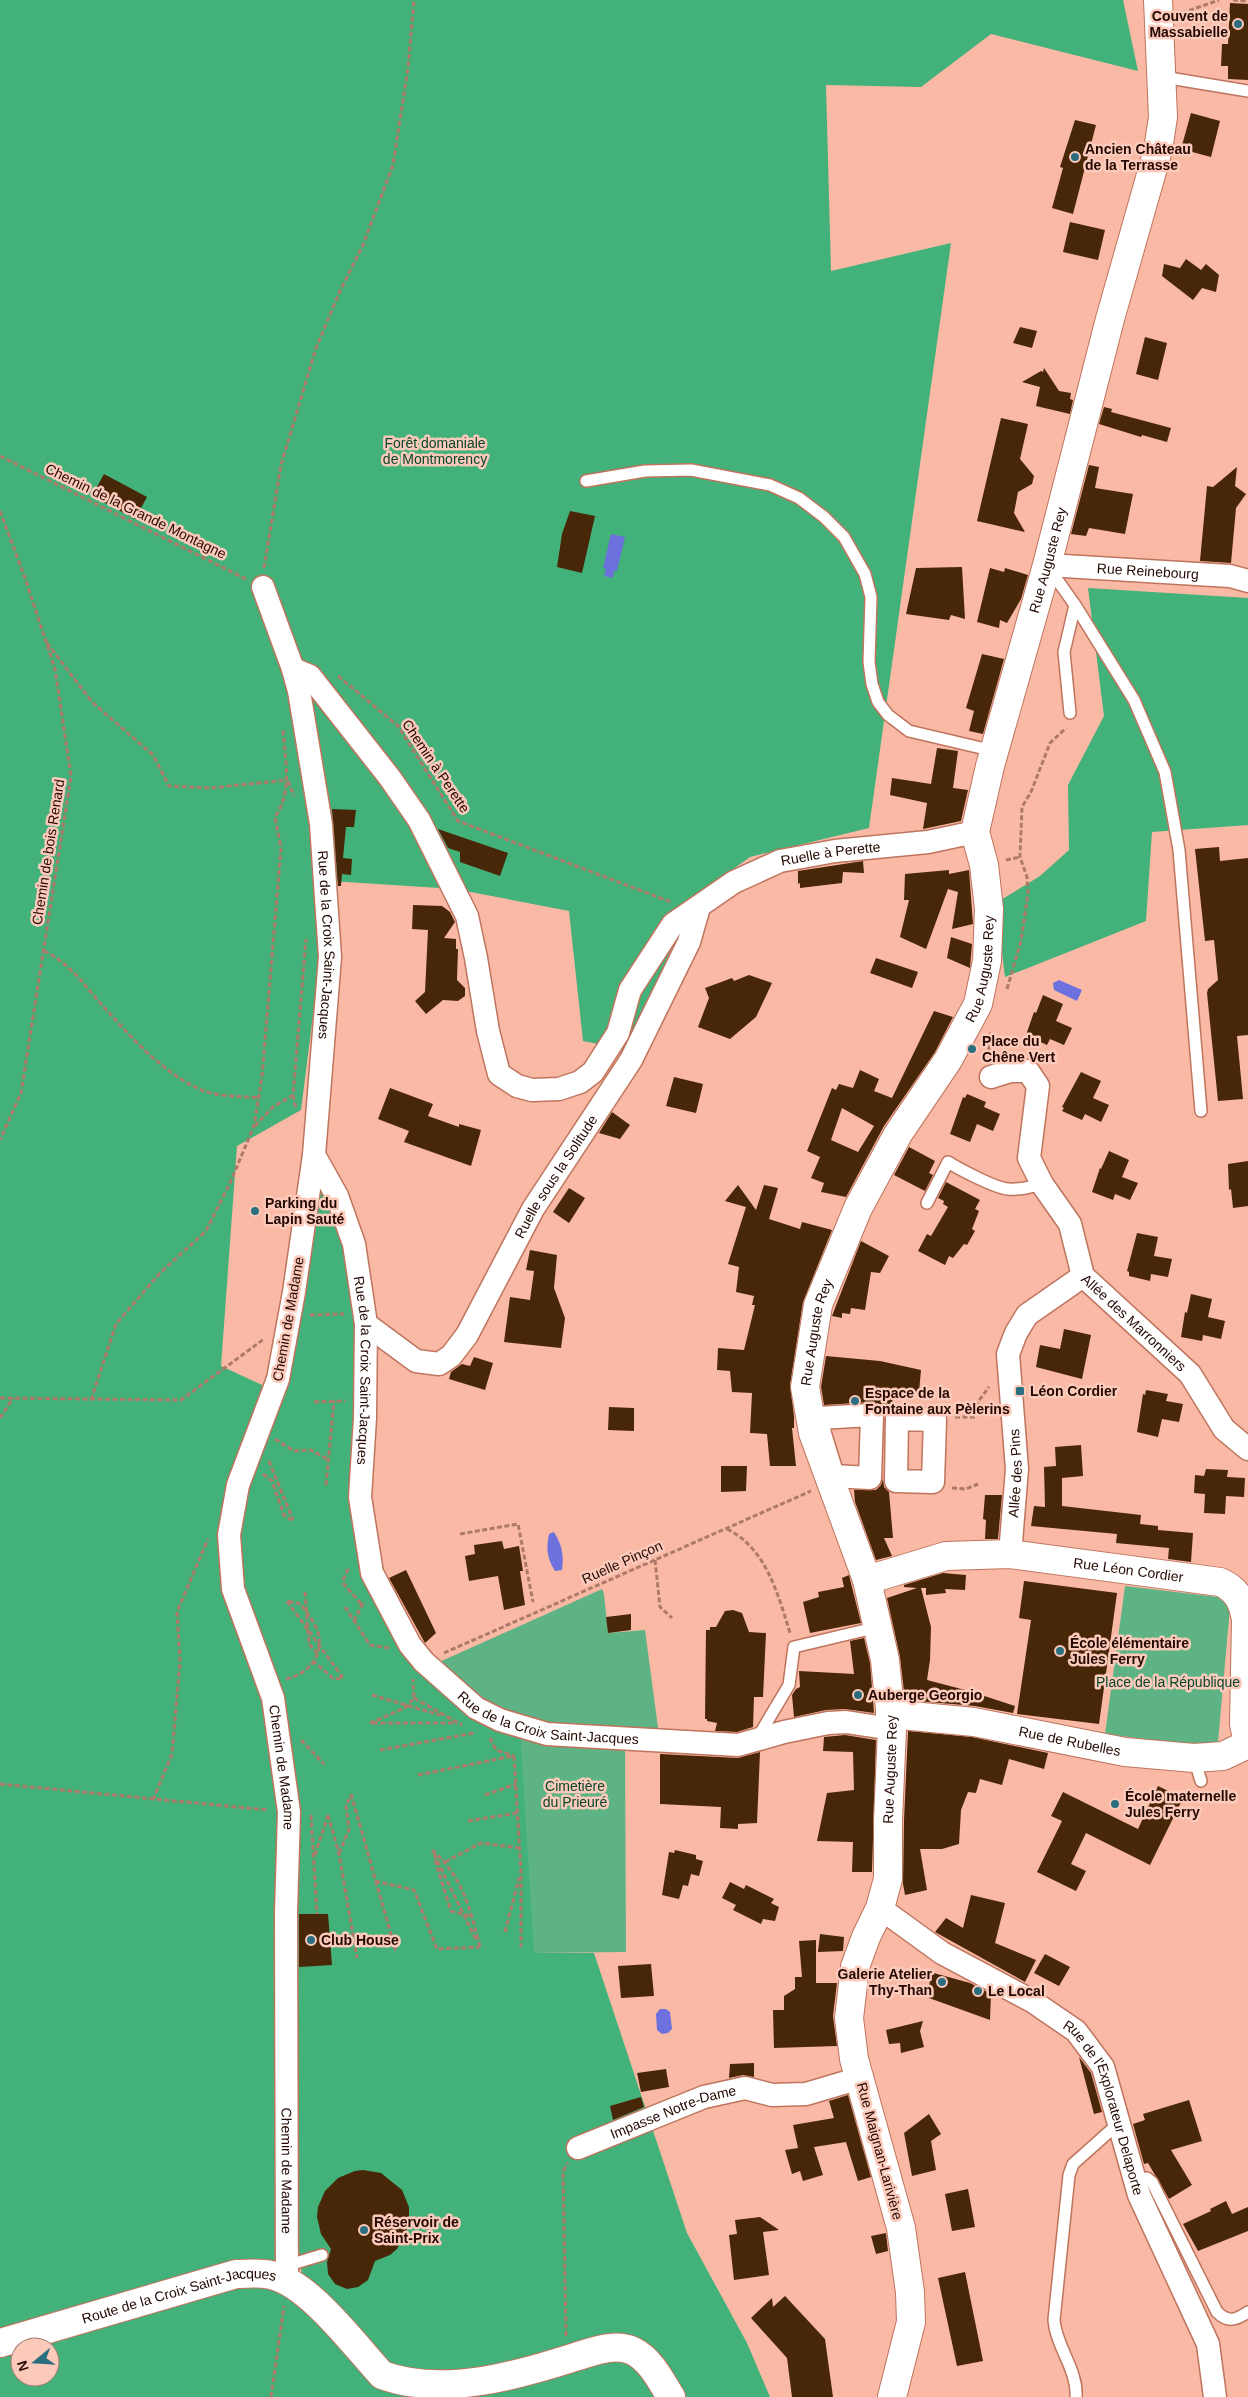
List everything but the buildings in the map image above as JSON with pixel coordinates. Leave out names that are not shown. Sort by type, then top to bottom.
[{"type":"street","name":"Rue Auguste Rey","points":[[880,1908],[888,1879],[891,1722],[885,1660],[867,1580],[813,1433],[806,1388],[818,1306],[858,1208],[898,1134],[948,1060],[978,1004],[987,961],[989,909],[984,865],[975,832],[994,751],[1047,565],[1110,319],[1158,150],[1163,116],[1159,11]]},
{"type":"street","name":"Rue Reinebourg","points":[[1047,565],[1230,576],[1248,581]]},
{"type":"street","name":"Rue de la Croix Saint-Jacques","points":[[263,587],[294,669],[321,824],[330,957],[314,1155],[337,1196],[354,1244],[365,1319],[364,1418],[360,1498],[372,1573],[410,1645],[424,1662],[476,1708],[500,1720],[547,1734],[738,1745],[784,1732],[846,1722],[891,1722]]},
{"type":"street","name":"Ruelle à Perette","points":[[294,669],[310,676],[390,778],[419,820],[467,916],[488,1031],[499,1074],[516,1086],[532,1090],[559,1089],[580,1082],[593,1072],[618,1033],[630,990],[673,924],[734,882],[780,861],[835,851],[928,842],[975,832]]},
{"type":"street","name":"Ruelle sous la Solitude","points":[[365,1319],[416,1361],[439,1364],[451,1356],[467,1335],[533,1208],[631,1060],[688,942],[696,908]]},
{"type":"street","name":"Allée des Marronniers","points":[[988,1067],[1028,1071],[1038,1086],[1028,1158],[1042,1184],[1070,1224],[1083,1276],[1190,1374],[1224,1429],[1248,1449]]},
{"type":"street","name":"Chemin de Madame","points":[[288,2273],[286,1913],[300,1812],[274,1698],[233,1589],[229,1535],[238,1485],[278,1379],[314,1155]]},
{"type":"street","name":"Allée des Pins","points":[[1010,1554],[1017,1469],[1008,1354],[1016,1333],[1027,1315],[1083,1276]]},
{"type":"street","name":"Rue Léon Cordier","points":[[867,1580],[946,1556],[1010,1554],[1220,1582],[1230,1586],[1244,1606],[1246,1620],[1244,1724],[1248,1744]]},
{"type":"street","name":"Rue de Rubelles","points":[[891,1722],[974,1722],[1125,1752],[1198,1770],[1248,1744]]},
{"type":"street","name":"Rue Maignan-Larivière","points":[[880,1908],[866,1937],[855,1967],[850,1997],[850,2038],[901,2228],[912,2302],[911,2322],[892,2397]]},
{"type":"street","name":"Rue de l'Explorateur Delaporte","points":[[880,1908],[942,1953],[1032,2001],[1076,2031],[1103,2067],[1139,2195],[1208,2344],[1215,2397]]},
{"type":"street","name":"Impasse Notre-Dame","points":[[578,2148],[704,2097],[745,2088],[772,2095],[806,2094],[860,2078]]},
{"type":"street","name":"Route de la Croix Saint-Jacques","points":[[0,2343],[236,2274],[272,2275],[288,2273],[382,2375],[410,2389],[450,2392],[483,2387],[565,2361]]},
{"type":"street","points":[[565,2361],[615,2347],[632,2351],[646,2359],[671,2397]]},
{"type":"lane","points":[[1162,77],[1248,91]]},
{"type":"lane","points":[[586,481],[644,471],[691,470],[770,485],[799,498],[824,517],[844,537],[865,574],[871,597],[872,622],[869,662],[872,684],[878,702],[888,715],[909,731],[994,751]]},
{"type":"lane","points":[[1047,565],[1076,605],[1134,700],[1165,772],[1179,850],[1201,1111]]},
{"type":"lane","points":[[1070,713],[1064,652],[1076,605]]},
{"type":"lane","points":[[927,1203],[948,1162],[962,1171],[1006,1189],[1025,1189],[1042,1184]]},
{"type":"lane","points":[[756,1741],[789,1685],[794,1647],[878,1627]]},
{"type":"lane","points":[[1076,2397],[1075,2379],[1055,2330],[1054,2320],[1069,2175],[1073,2164],[1118,2123]]},
{"type":"lane","points":[[1134,2179],[1147,2178],[1152,2182],[1217,2312],[1224,2318],[1231,2320],[1248,2312]]},
{"type":"lane","points":[[288,2273],[322,2255]]},
{"type":"path","points":[[263,587],[281,465],[316,348],[340,291],[363,245],[393,165],[408,68],[414,0]]},
{"type":"path","points":[[1159,11],[1219,0]]},
{"type":"path","points":[[1233,0],[1248,1]]},
{"type":"path","name":"Chemin de la Grande Montagne","points":[[0,456],[263,587]]},
{"type":"path","name":"Chemin de bois Renard","points":[[0,511],[55,669],[71,776],[21,1093],[0,1140]]},
{"type":"path","points":[[46,641],[92,702],[153,755],[169,786],[211,788],[287,780],[317,799]]},
{"type":"path","name":"Chemin à Perette","points":[[337,675],[398,726],[458,821],[696,908]]},
{"type":"path","points":[[1028,893],[1027,877],[1020,857],[1022,807],[1031,792],[1050,743],[1067,727],[1070,713]]},
{"type":"path","points":[[287,780],[294,797]]},
{"type":"path","points":[[91,1400],[116,1324],[160,1273],[206,1231],[230,1183],[254,1126],[260,1098],[280,848],[275,817],[283,805]]},
{"type":"path","points":[[1003,861],[1020,857]]},
{"type":"path","points":[[254,1126],[273,1107],[293,1095],[306,932]]},
{"type":"path","points":[[44,951],[73,970],[121,1025],[150,1054],[181,1080],[205,1092],[260,1098]]},
{"type":"path","points":[[987,1031],[993,1037],[988,1067]]},
{"type":"path","points":[[0,1398],[181,1400],[289,1318],[365,1319]]},
{"type":"path","points":[[0,1418],[13,1397]]},
{"type":"path","points":[[326,1485],[334,1401]]},
{"type":"path","points":[[314,1402],[350,1401]]},
{"type":"path","points":[[267,1436],[281,1441],[294,1451],[311,1450],[329,1460]]},
{"type":"path","points":[[261,1472],[272,1481],[284,1515],[293,1521],[266,1454]]},
{"type":"path","name":"Ruelle Pinçon","points":[[424,1662],[830,1483]]},
{"type":"path","points":[[460,1534],[518,1524],[532,1602]]},
{"type":"path","points":[[726,1528],[742,1536],[765,1567],[775,1587],[794,1647]]},
{"type":"path","points":[[153,1800],[172,1754],[180,1662],[177,1612],[201,1552],[210,1535]]},
{"type":"path","points":[[655,1560],[660,1607],[672,1618]]},
{"type":"path","points":[[349,1567],[343,1581],[362,1605],[354,1620]]},
{"type":"path","points":[[301,1604],[305,1592],[309,1644],[317,1653]]},
{"type":"path","points":[[300,1675],[314,1662],[317,1653],[318,1643],[319,1635],[301,1604],[287,1601],[318,1643],[343,1678],[334,1679],[314,1662]]},
{"type":"path","points":[[345,1607],[370,1645],[395,1649]]},
{"type":"path","points":[[372,1695],[448,1717]]},
{"type":"path","points":[[458,1723],[370,1723],[407,1705],[414,1698],[448,1717],[458,1723],[474,1733],[489,1737],[496,1750],[514,1756]]},
{"type":"path","points":[[380,1750],[474,1733]]},
{"type":"path","points":[[300,1739],[324,1764]]},
{"type":"path","points":[[418,1775],[514,1756]]},
{"type":"path","points":[[514,1756],[521,1872],[521,1947]]},
{"type":"path","points":[[0,1784],[153,1800],[300,1812],[315,1856],[317,1914]]},
{"type":"path","points":[[485,1795],[516,1784]]},
{"type":"path","points":[[339,1854],[349,1830],[346,1806],[351,1794],[396,1952]]},
{"type":"path","points":[[468,1821],[517,1812]]},
{"type":"path","points":[[315,1856],[328,1815],[339,1854],[357,1958]]},
{"type":"path","points":[[445,1862],[481,1843],[520,1848]]},
{"type":"path","points":[[432,1850],[456,1876],[472,1916],[480,1947]]},
{"type":"path","points":[[432,1850],[451,1911],[472,1916]]},
{"type":"path","points":[[432,1850],[480,1947]]},
{"type":"path","points":[[505,1932],[521,1872]]},
{"type":"path","points":[[375,1881],[414,1890],[437,1949],[480,1947]]},
{"type":"path","points":[[565,2361],[567,2356],[564,2171],[578,2148]]},
{"type":"path","points":[[271,2397],[288,2273]]},
{"type":"green space","name":"Forêt domaniale de Montmorency","points":[[0,0],[1123,0],[1138,71],[991,34],[921,87],[826,85],[831,271],[951,243],[869,828],[750,857],[693,898],[628,1050],[583,1041],[569,911],[455,889],[330,881],[301,1110],[237,1146],[221,1366],[275,1391],[314,1155],[354,1244],[372,1573],[410,1645],[520,1729],[534,1953],[594,1953],[687,2233],[747,2343],[770,2397],[0,2397]],"holes":[[[295,2220],[302,2275],[287,2281]]]},
{"type":"green space","points":[[1088,588],[1248,598],[1248,825],[1152,832],[1146,921],[1005,977],[996,903],[1040,876],[1069,850],[1068,785],[1104,716]]},
{"type":"green space","name":"Cimetière du Prieuré","points":[[372,1573],[466,1706],[625,1745],[626,1952],[534,1953]]},
{"type":"green space","name":"Place de la République","points":[[1125,1586],[1218,1597],[1230,1608],[1218,1742],[1204,1746],[1105,1734]]},
{"type":"green space","points":[[602,1589],[608,1633],[645,1630],[659,1735],[558,1730],[506,1718],[437,1663]]},
{"type":"shaded area","points":[[611,534],[625,537],[617,571],[614,571],[613,578],[604,576],[606,569],[603,568]]},
{"type":"shaded area","points":[[1059,980],[1082,990],[1077,1001],[1054,990],[1053,983]]},
{"type":"shaded area","points":[[554,1532],[561,1546],[563,1560],[562,1570],[555,1571],[550,1562],[547,1549],[549,1534]]},
{"type":"shaded area","points":[[660,2009],[666,2009],[670,2012],[672,2029],[668,2033],[662,2034],[657,2030],[656,2014]]},
{"type":"place","name":"Couvent de Massabielle","points":[[1238,24]]},
{"type":"place","name":"Ancien Château de la Terrasse","points":[[1075,157]]},
{"type":"place","name":"Place du Chêne Vert","points":[[972,1049]]},
{"type":"place","name":"Parking du Lapin Sauté","points":[[255,1211]]},
{"type":"place","name":"Léon Cordier","points":[[1020,1391]]},
{"type":"place","name":"Espace de la Fontaine aux Pèlerins","points":[[855,1401]]},
{"type":"place","name":"École élémentaire Jules Ferry","points":[[1060,1651]]},
{"type":"place","name":"Auberge Georgio","points":[[858,1695]]},
{"type":"place","name":"École maternelle Jules Ferry","points":[[1115,1804]]},
{"type":"place","name":"Club House","points":[[311,1940]]},
{"type":"place","name":"Galerie Atelier Thy-Than","points":[[942,1982]]},
{"type":"place","name":"Le Local","points":[[978,1991]]},
{"type":"place","name":"Réservoir de Saint-Prix","points":[[364,2230]]}]
